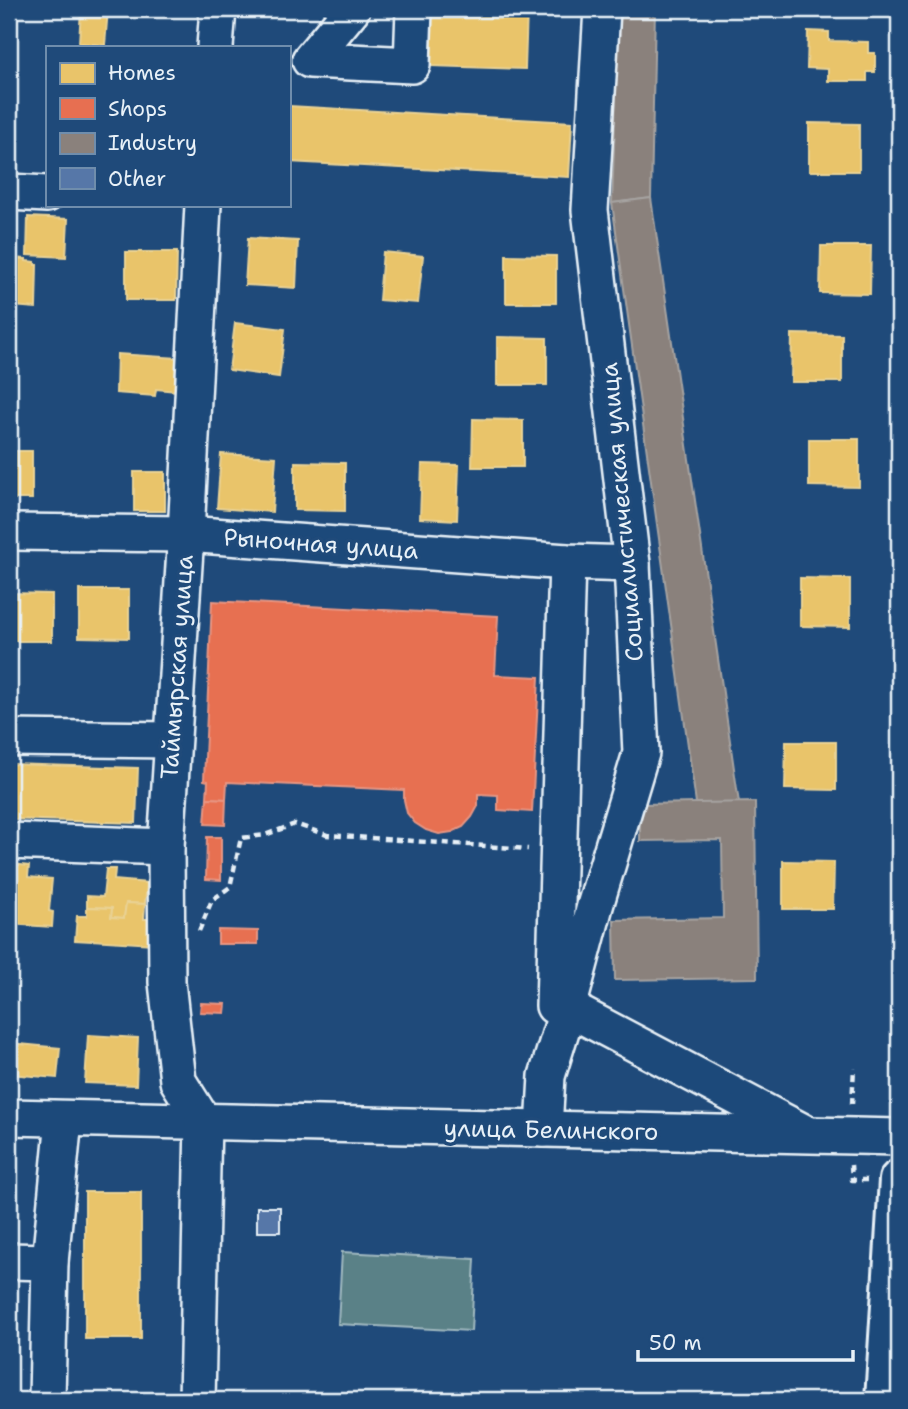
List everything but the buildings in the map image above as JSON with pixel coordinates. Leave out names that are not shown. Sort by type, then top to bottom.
[{"type":"main road","points":[[885,1400],[899,1180]]},
{"type":"street","points":[[215,46],[218,9]]},
{"type":"street","points":[[300,59],[352,9]]},
{"type":"street","points":[[300,59],[412,65],[414,9]]},
{"type":"street","name":"Социалистическая улица","points":[[544,1129],[547,1076],[642,753],[632,564],[590,210],[602,9]]},
{"type":"street","points":[[9,192],[46,194]]},
{"type":"street","name":"Таймырская улица","points":[[203,206],[166,847],[167,982],[178,1081],[203,1121]]},
{"type":"street","name":"Рыночная улица","points":[[9,532],[186,534],[567,562],[632,564]]},
{"type":"street","points":[[553,1057],[567,562]]},
{"type":"street","points":[[9,738],[172,740]]},
{"type":"street","points":[[9,841],[166,847]]},
{"type":"street","points":[[568,1008],[809,1135]]},
{"type":"street","name":"улица Белинского","points":[[9,1117],[899,1137]]},
{"type":"street","points":[[47,1400],[50,1262],[64,1119]]},
{"type":"street","points":[[197,1400],[203,1121]]},
{"type":"street","points":[[9,1261],[50,1262]]},
{"type":"path","points":[[195,942],[212,900],[230,887],[241,838],[265,835],[295,824],[327,835],[559,850]]},
{"type":"green space","points":[[342,1252],[475,1259],[471,1331],[338,1324]]}]
